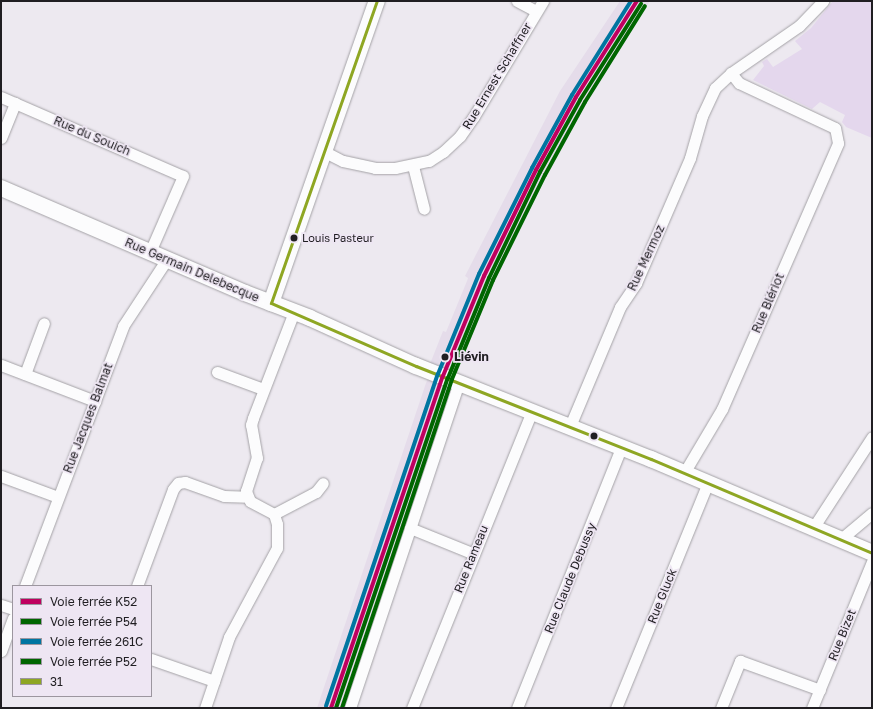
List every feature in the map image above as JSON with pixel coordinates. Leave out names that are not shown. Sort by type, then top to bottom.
[{"type":"street","points":[[272,303],[377,1]]},
{"type":"street","name":"Rue Ernest Schaffner","points":[[517,1],[536,12]]},
{"type":"street","name":"Rue Ernest Schaffner","points":[[325,152],[343,161],[375,168],[414,166],[429,161],[443,152],[460,136],[542,1]]},
{"type":"street","points":[[731,73],[799,26],[823,1]]},
{"type":"street","name":"Rue Mermoz","points":[[570,426],[620,307],[636,283],[690,158],[702,116],[715,88],[731,73]]},
{"type":"street","name":"Rue Blériot","points":[[684,473],[722,409],[838,143],[835,128],[739,83],[731,73]]},
{"type":"street","name":"Rue du Souich","points":[[1,98],[183,176],[150,252]]},
{"type":"street","points":[[1,138],[15,104]]},
{"type":"street","points":[[414,166],[424,209]]},
{"type":"street","name":"Rue Germain Delebecque","points":[[1,188],[459,383],[570,426],[872,553]]},
{"type":"street","name":"Rue Jacques Balmat","points":[[25,585],[123,326],[167,259]]},
{"type":"street","points":[[247,497],[246,491],[257,458],[251,425],[294,312]]},
{"type":"street","points":[[24,374],[44,323]]},
{"type":"street","points":[[1,365],[95,400]]},
{"type":"street","points":[[217,372],[264,388]]},
{"type":"street","points":[[350,708],[459,383]]},
{"type":"street","name":"Rue Rameau","points":[[412,708],[532,411]]},
{"type":"street","points":[[813,528],[872,437]]},
{"type":"street","name":"Rue Claude Debussy","points":[[517,708],[621,448]]},
{"type":"street","points":[[1,476],[58,497]]},
{"type":"street","points":[[137,585],[173,489],[178,483],[185,482],[224,496],[247,497],[274,514],[278,524],[277,548],[229,637],[205,708]]},
{"type":"street","points":[[274,514],[316,492],[323,483]]},
{"type":"street","name":"Rue Gluck","points":[[616,708],[708,483]]},
{"type":"street","points":[[841,539],[872,513]]},
{"type":"street","points":[[410,528],[474,554]]},
{"type":"street","name":"Rue Bizet","points":[[812,708],[872,562]]},
{"type":"street","points":[[1,605],[12,609]]},
{"type":"street","points":[[1,651],[12,621]]},
{"type":"street","points":[[152,659],[214,681]]},
{"type":"street","points":[[721,708],[740,661],[820,690]]},
{"type":"shaded area","points":[[620,1],[650,1],[584,103],[541,179],[496,269],[499,271],[495,281],[481,301],[444,403],[342,708],[317,708],[426,383],[435,365],[430,364],[443,331],[446,332],[467,281],[468,278],[465,276],[560,91]]},
{"type":"shaded area","points":[[833,1],[872,1],[872,138],[846,127],[842,122],[845,115],[820,102],[812,109],[753,80],[764,66],[762,62],[767,59],[773,67],[802,49],[795,41],[811,28]]},
{"type":"rail line","name":"261C","points":[[326,706],[438,374],[479,274],[532,168],[572,95],[631,1]]},
{"type":"rail line","name":"K52","points":[[331,708],[443,376],[484,276],[536,170],[576,97],[637,1]]},
{"type":"rail line","name":"P54","points":[[336,708],[448,378],[489,278],[540,172],[580,100],[641,4]]},
{"type":"rail line","name":"P52","points":[[342,708],[452,379],[493,280],[545,175],[585,102],[645,6]]},
{"type":"transit line","name":"31","points":[[271,303],[377,1]]},
{"type":"transit line","name":"31","points":[[271,303],[416,366],[651,459],[872,553]]},
{"type":"place","name":"Louis Pasteur","points":[[294,238]]},
{"type":"place","name":"Liévin","points":[[445,357]]}]
